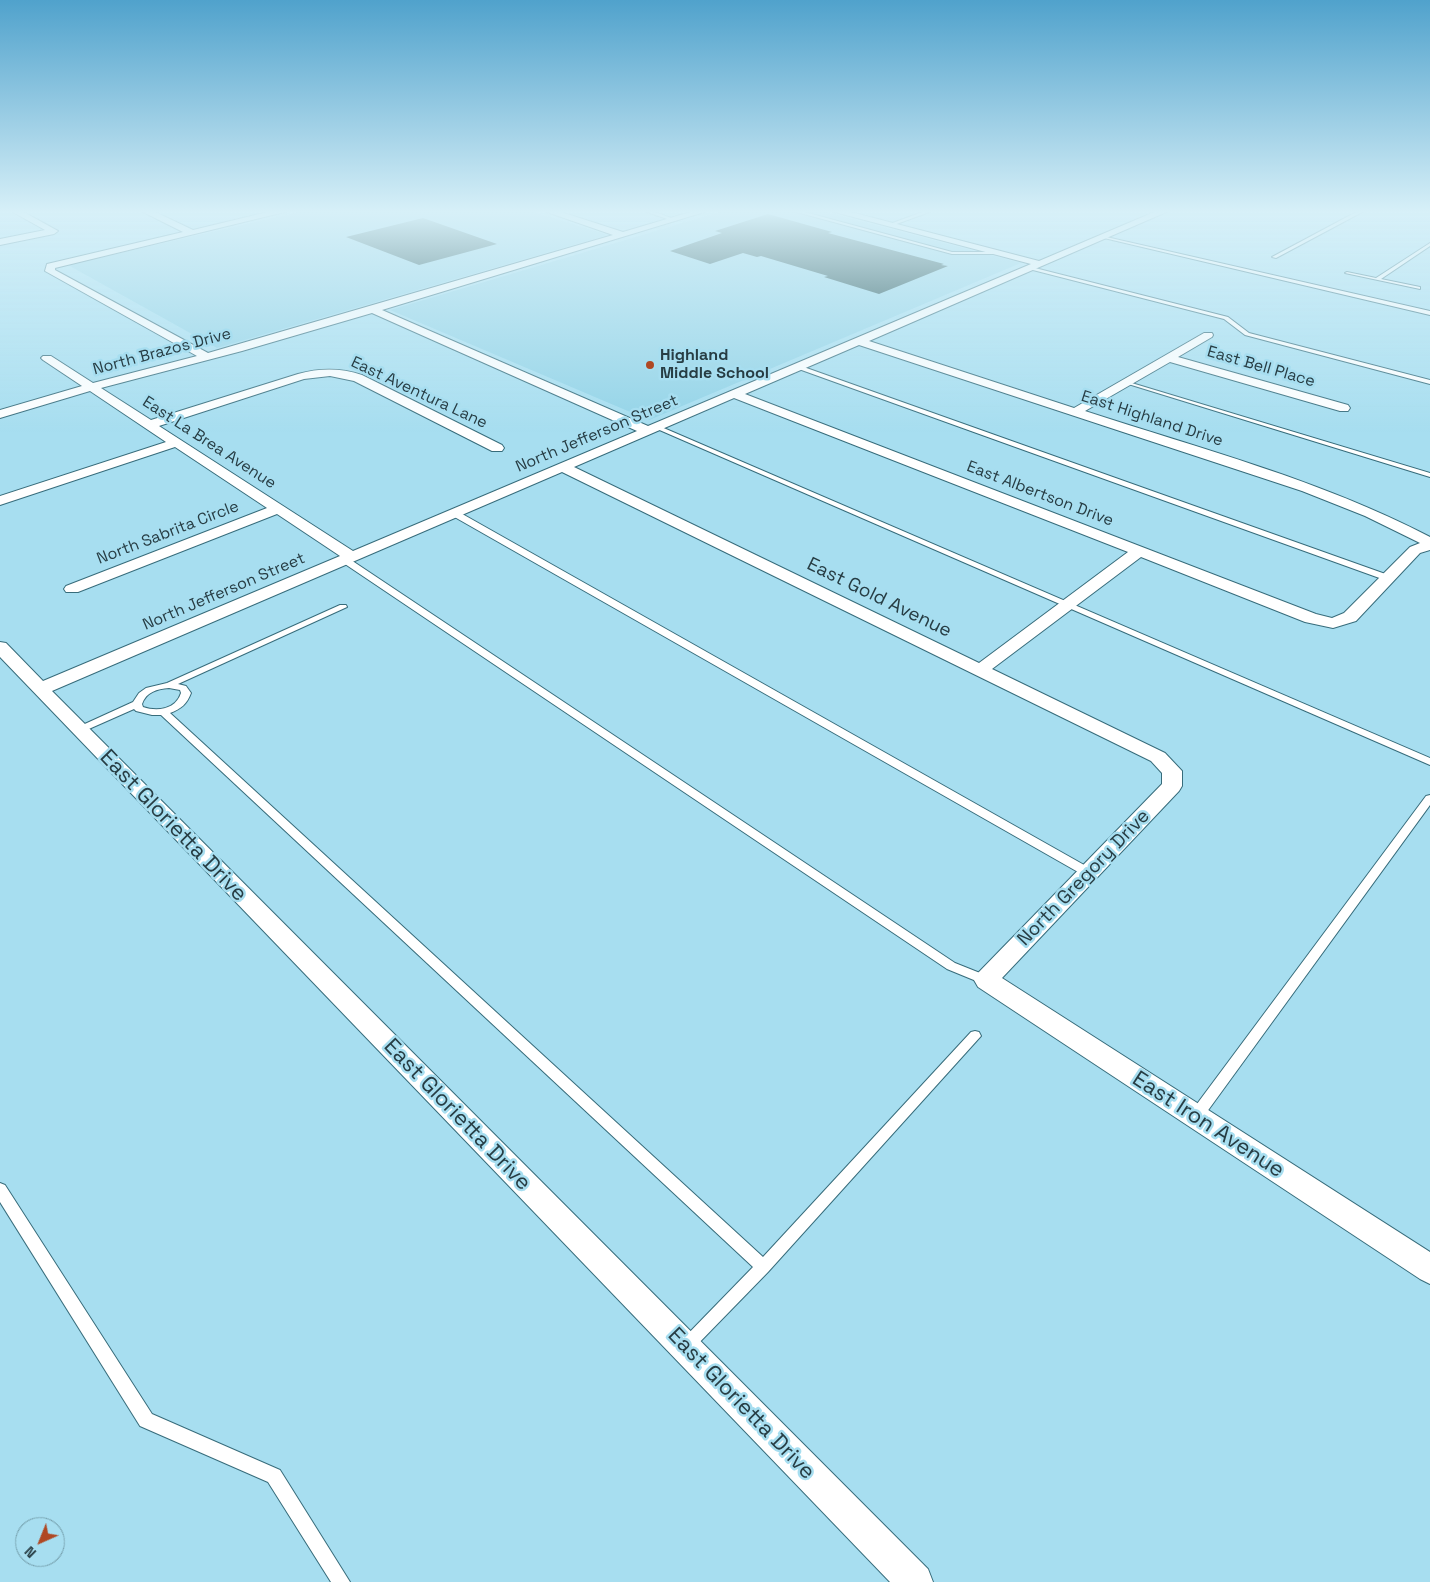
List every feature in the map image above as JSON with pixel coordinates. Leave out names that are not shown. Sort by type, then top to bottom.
[{"type":"street","points":[[73,284],[207,357]]},
{"type":"street","name":"North Brazos Drive","points":[[0,414],[91,387],[207,357],[460,284]]},
{"type":"street","name":"North Jefferson Street","points":[[40,689],[993,284]]},
{"type":"street","points":[[372,310],[653,429]]},
{"type":"street","points":[[1075,412],[1208,336]]},
{"type":"street","name":"East Highland Drive","points":[[858,341],[1324,495],[1398,525],[1430,544]]},
{"type":"street","name":"East La Brea Avenue","points":[[47,358],[277,509],[348,558]]},
{"type":"street","name":"East Bell Place","points":[[1170,358],[1344,408]]},
{"type":"street","name":"East Aventura Lane","points":[[148,425],[328,366],[358,378],[497,448]]},
{"type":"street","name":"East Albertson Drive","points":[[734,394],[1311,618],[1333,623],[1350,617],[1388,578]]},
{"type":"street","points":[[0,501],[175,443]]},
{"type":"street","name":"East Gold Avenue","points":[[563,467],[1158,757],[1172,772]]},
{"type":"street","name":"North Sabrita Circle","points":[[72,588],[277,509]]},
{"type":"street","points":[[1388,578],[1415,550],[1430,544]]},
{"type":"street","points":[[980,670],[1140,551]]},
{"type":"street","name":"East Glorietta Drive","points":[[0,647],[79,730],[915,1582]]},
{"type":"street","name":"North Gregory Drive","points":[[986,980],[1172,786],[1172,772]]},
{"type":"street","name":"East Iron Avenue","points":[[986,980],[1430,1269]]},
{"type":"lane","points":[[1100,284],[1226,318],[1247,334],[1430,382]]},
{"type":"lane","points":[[1305,284],[1430,313]]},
{"type":"lane","points":[[1399,284],[1418,288]]},
{"type":"lane","points":[[798,367],[1388,578]]},
{"type":"lane","points":[[1127,382],[1430,474]]},
{"type":"lane","points":[[653,429],[1069,604],[1430,762]]},
{"type":"lane","points":[[454,513],[1089,873]]},
{"type":"lane","points":[[348,558],[951,966],[986,980]]},
{"type":"lane","points":[[169,685],[183,688],[186,693],[185,698],[180,704],[163,712],[145,712],[139,709],[138,699],[150,689],[169,685],[343,607]]},
{"type":"lane","points":[[79,730],[137,704]]},
{"type":"lane","points":[[163,712],[763,1267]]},
{"type":"lane","points":[[1196,1117],[1430,798]]},
{"type":"lane","points":[[685,1347],[763,1267],[975,1036]]},
{"type":"lane","points":[[0,1190],[146,1420],[274,1476],[341,1582]]},
{"type":"shaded area","points":[[102,284],[439,284],[217,348]]},
{"type":"shaded area","name":"Highland Middle School","points":[[478,284],[972,284],[649,420],[390,310]]},
{"type":"building","points":[[846,284],[904,284],[879,294]]},
{"type":"place","name":"Highland Middle School","points":[[650,365]]}]
